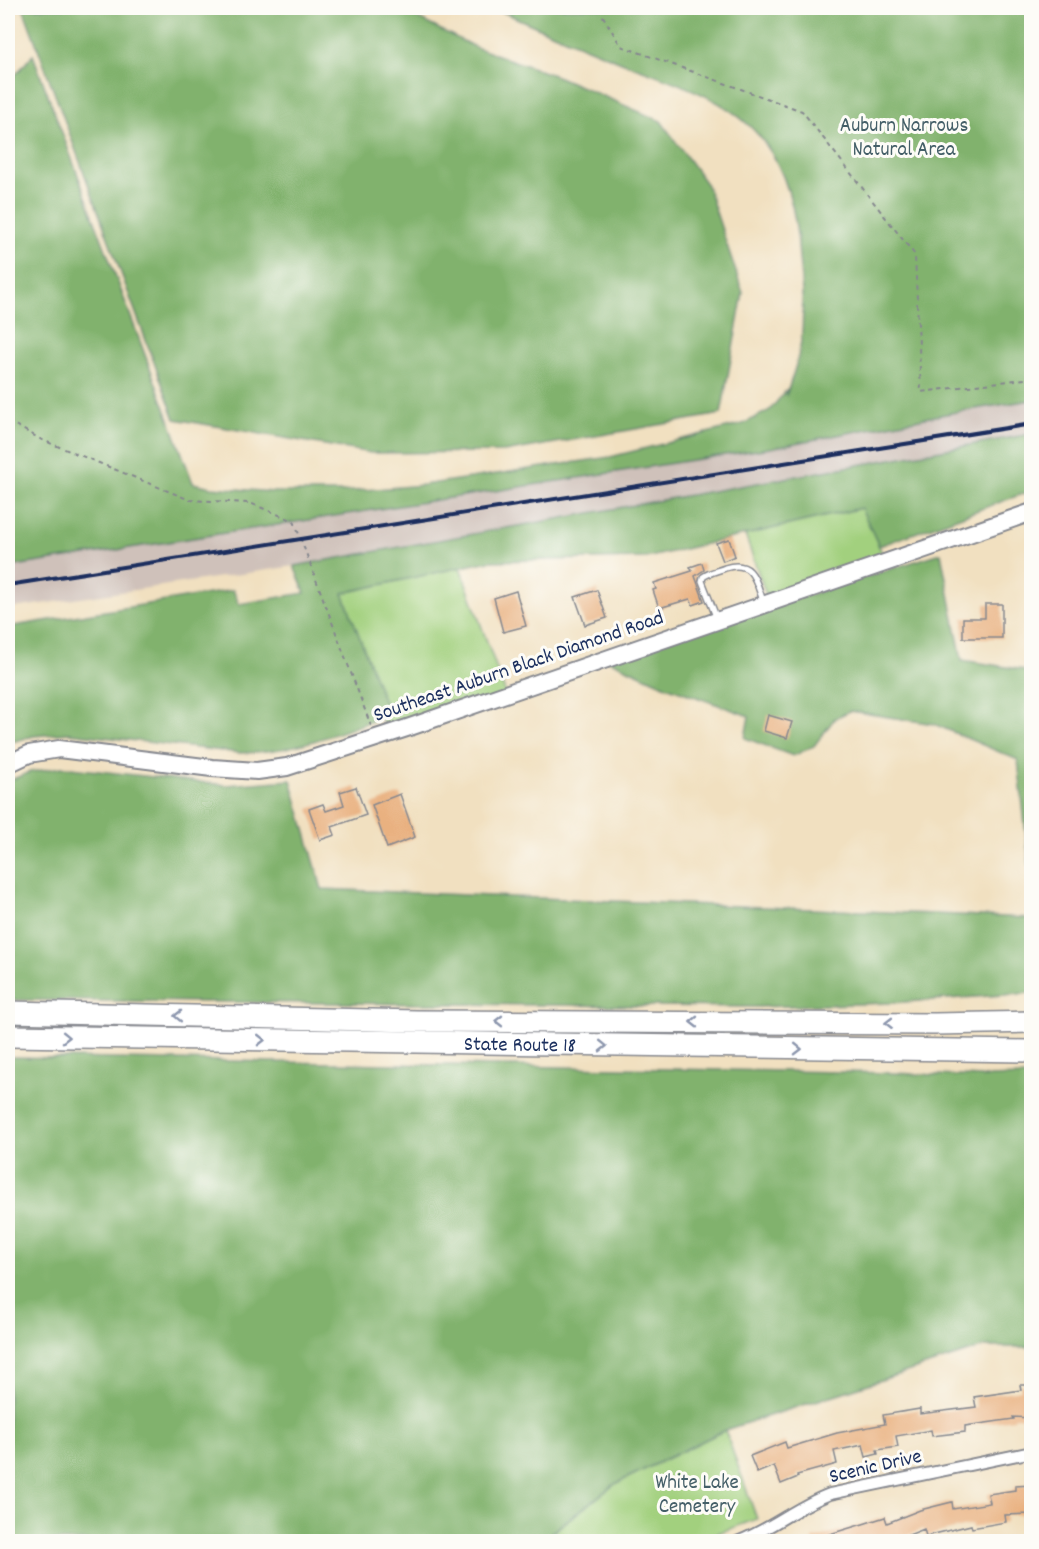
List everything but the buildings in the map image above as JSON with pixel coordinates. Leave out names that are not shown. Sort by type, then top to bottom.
[{"type":"highway","points":[[935,1024],[1032,1008]]},
{"type":"highway","name":"State Route 18","points":[[8,1012],[429,1021],[935,1024],[1032,1022]]},
{"type":"highway","name":"State Route 18","points":[[8,1036],[1032,1051]]},
{"type":"main road","name":"Southeast Auburn Black Diamond Road","points":[[8,764],[29,754],[59,749],[212,768],[257,771],[287,767],[1032,512]]},
{"type":"street","name":"Scenic Drive","points":[[737,1542],[756,1538],[810,1501],[830,1494],[1032,1452]]},
{"type":"lane","points":[[717,621],[702,581],[706,574],[734,566],[746,567],[753,573],[764,604]]},
{"type":"path","points":[[598,8],[621,46],[802,111],[915,255],[921,392],[1032,378]]},
{"type":"path","points":[[8,421],[40,439],[190,500],[250,503],[294,521],[376,738]]},
{"type":"shaded area","points":[[1031,400],[1031,434],[294,566],[8,609],[8,567],[770,448]]},
{"type":"green space","points":[[23,8],[397,8],[475,47],[559,77],[661,121],[707,185],[743,293],[721,414],[504,452],[371,453],[175,419]]},
{"type":"green space","name":"Auburn Narrows Natural Area","points":[[494,8],[1031,8],[1031,400],[770,448],[8,567],[8,83],[33,55],[193,483],[212,487],[273,492],[341,492],[423,485],[610,457],[743,424],[770,410],[788,388],[786,396],[797,362],[802,333],[798,243],[785,182],[764,142],[734,113],[697,92]]},
{"type":"green space","points":[[1031,434],[1031,491],[879,546],[861,508],[646,558],[489,561],[343,593],[389,715],[316,740],[279,749],[240,753],[69,733],[34,736],[8,743],[8,627],[233,590],[239,604],[305,593],[294,566]]},
{"type":"green space","points":[[862,508],[886,562],[769,603],[745,535]]},
{"type":"green space","points":[[941,553],[962,660],[1031,671],[1031,881],[1018,760],[934,724],[850,711],[835,718],[814,746],[793,756],[745,738],[749,716],[666,686],[606,659]]},
{"type":"green space","points":[[460,567],[506,694],[387,735],[343,593]]},
{"type":"green space","points":[[62,767],[226,785],[291,780],[322,889],[1031,918],[1031,993],[891,1003],[754,1007],[8,1000],[8,781],[30,772]]},
{"type":"green space","points":[[8,1057],[893,1073],[983,1077],[1031,1076],[1031,1347],[984,1347],[725,1430],[615,1484],[540,1541],[8,1541]]},
{"type":"green space","name":"White Lake Cemetery","points":[[725,1430],[757,1519],[696,1541],[540,1542],[615,1484]]},
{"type":"railway","points":[[8,585],[1032,424]]}]
